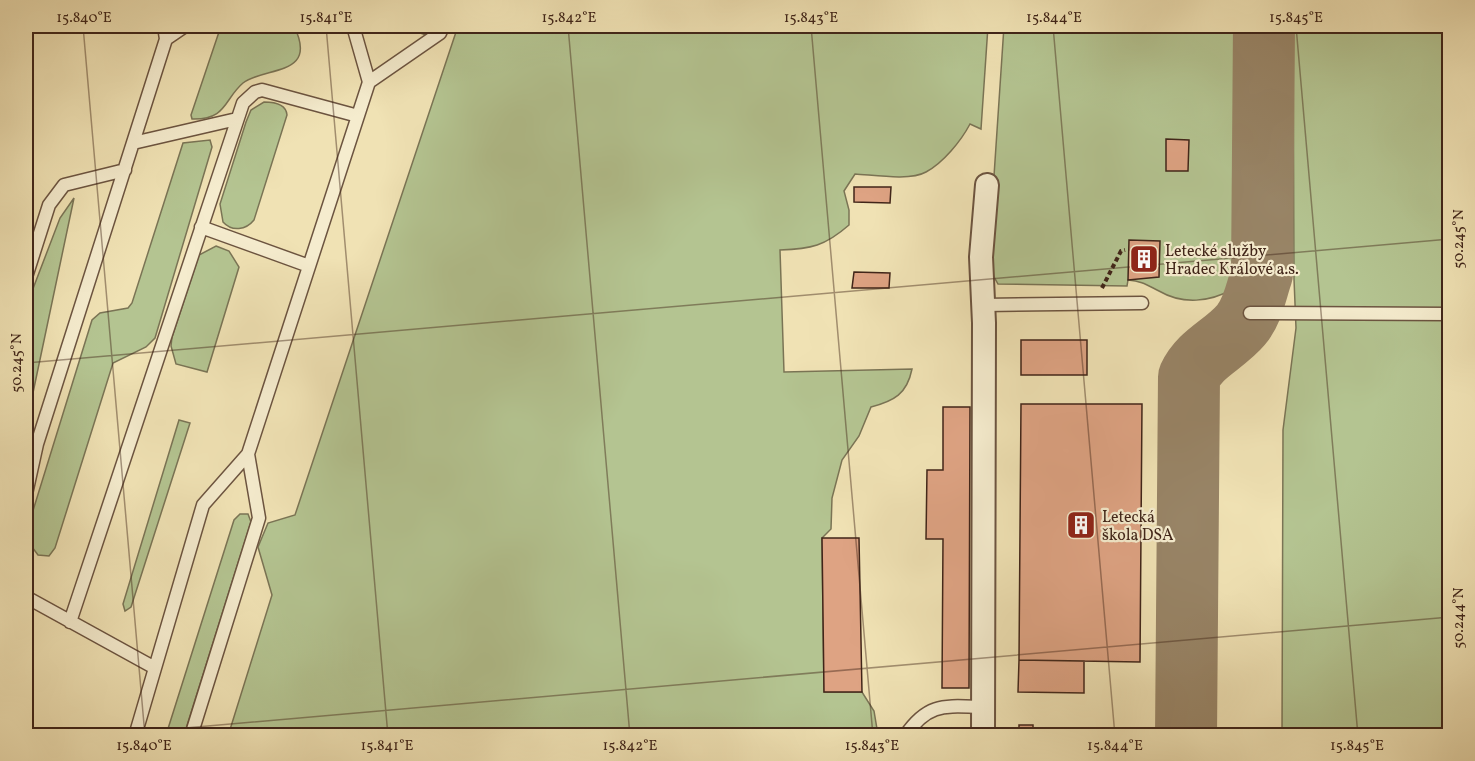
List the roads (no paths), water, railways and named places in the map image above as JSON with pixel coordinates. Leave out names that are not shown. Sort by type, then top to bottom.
[{"type":"street","points":[[983,735],[984,305],[981,257],[987,185]]},
{"type":"lane","points":[[26,494],[37,444],[166,39],[164,26]]},
{"type":"lane","points":[[166,39],[185,26]]},
{"type":"lane","points":[[135,735],[203,505],[248,454],[369,82],[353,26]]},
{"type":"lane","points":[[369,82],[440,33],[442,26]]},
{"type":"lane","points":[[70,621],[243,103],[255,92],[262,90],[358,116]]},
{"type":"lane","points":[[133,143],[237,119]]},
{"type":"lane","points":[[26,277],[49,206],[64,185],[124,170]]},
{"type":"lane","points":[[201,227],[309,266]]},
{"type":"lane","points":[[984,305],[1143,303]]},
{"type":"lane","points":[[1250,313],[1449,314]]},
{"type":"lane","points":[[191,735],[259,518],[248,454]]},
{"type":"lane","points":[[26,597],[155,668]]},
{"type":"lane","points":[[905,735],[918,717],[941,706],[982,706]]},
{"type":"place","name":"Letecké služby Hradec Králové a.s.","points":[[1144,259]]},
{"type":"place","name":"Letecká škola DSA","points":[[1081,525]]}]
